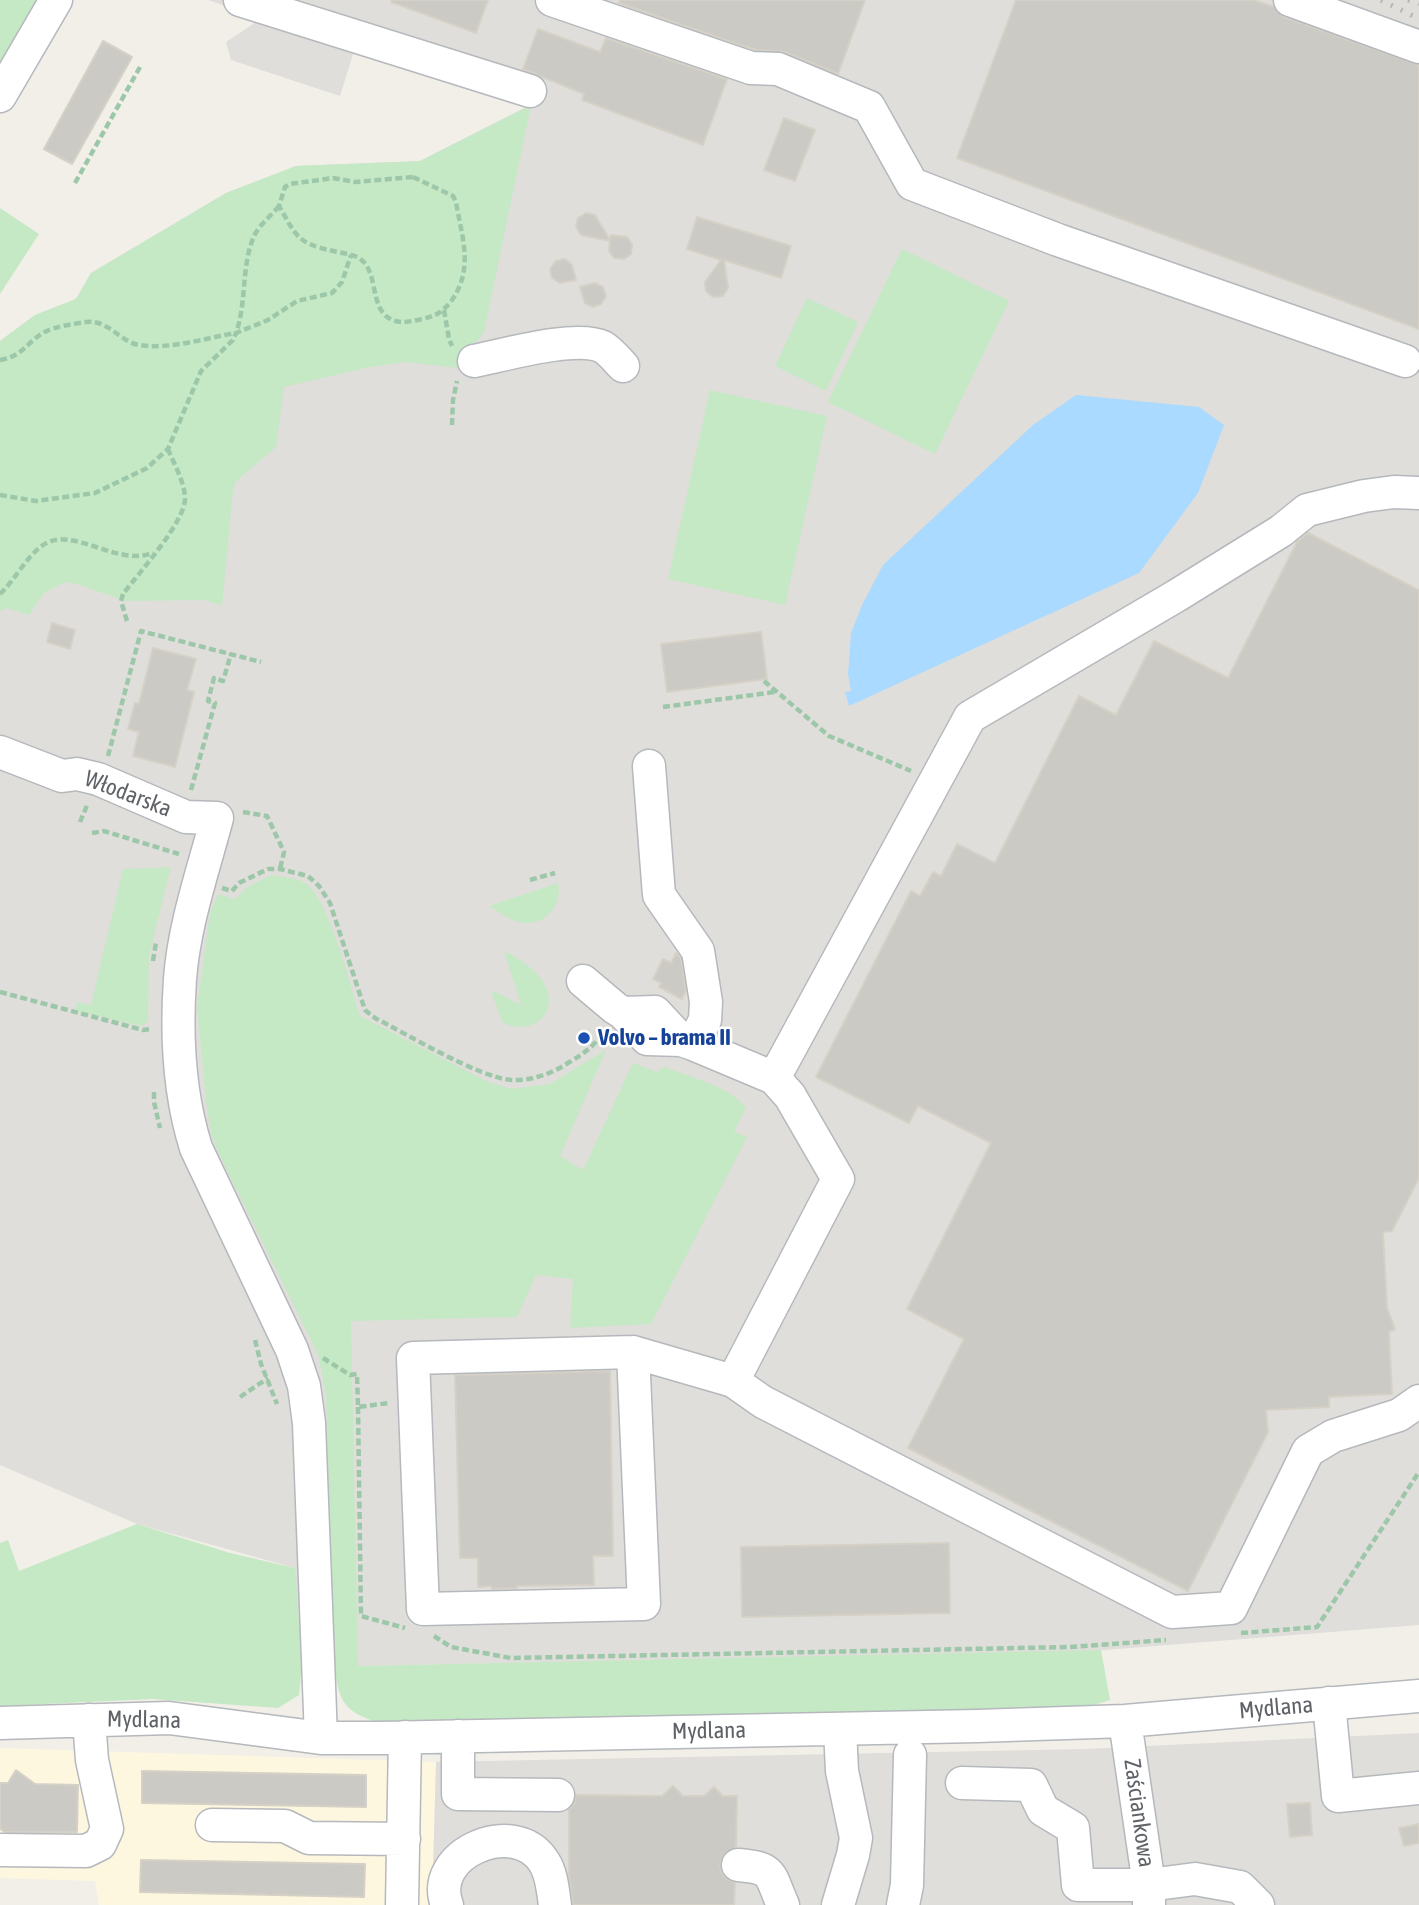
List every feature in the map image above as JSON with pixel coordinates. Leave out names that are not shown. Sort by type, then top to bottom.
[{"type":"street","points":[[0,96],[56,0]]},
{"type":"street","points":[[552,0],[751,68],[778,69],[869,107],[912,184],[1058,240],[1405,361]]},
{"type":"street","points":[[1290,0],[1419,47]]},
{"type":"street","points":[[246,1],[530,91]]},
{"type":"street","points":[[463,362],[577,343],[602,346],[622,366]]},
{"type":"street","points":[[774,1078],[970,717],[1176,596],[1280,531],[1307,510],[1364,496],[1394,492],[1419,493]]},
{"type":"street","name":"Włodarska","points":[[0,752],[62,776],[77,774],[98,779],[186,817],[217,818],[187,937],[180,978],[178,1045],[183,1094],[196,1148],[292,1350],[304,1386],[309,1434],[321,1738]]},
{"type":"street","points":[[649,766],[659,895],[698,951],[706,1002],[705,1020],[687,1042]]},
{"type":"street","points":[[583,982],[615,1008],[613,1023],[647,1039],[687,1042],[774,1078],[790,1096],[838,1180],[733,1381]]},
{"type":"street","points":[[633,1352],[644,1604],[423,1609],[413,1358],[633,1352],[733,1381],[763,1402],[1172,1612],[1231,1608],[1308,1451],[1333,1436],[1399,1415],[1419,1401]]},
{"type":"street","name":"Mydlana","points":[[0,1723],[169,1718],[321,1738],[458,1737],[1125,1721],[1419,1696]]},
{"type":"street","points":[[1329,1703],[1338,1796],[1419,1788]]},
{"type":"street","points":[[0,1850],[86,1851],[100,1844],[107,1829],[92,1760],[89,1720]]},
{"type":"street","name":"Zaściankowa","points":[[1125,1721],[1153,1898]]},
{"type":"street","points":[[838,1905],[856,1838],[842,1771],[840,1728]]},
{"type":"street","points":[[402,1905],[405,1737]]},
{"type":"street","points":[[458,1737],[458,1794],[558,1795]]},
{"type":"street","points":[[903,1905],[907,1885],[910,1755]]},
{"type":"street","points":[[962,1783],[1031,1785],[1043,1810],[1073,1828],[1078,1885],[1153,1898],[1195,1879],[1240,1886],[1258,1905]]},
{"type":"street","points":[[212,1825],[285,1826],[309,1838],[404,1839]]},
{"type":"street","points":[[447,1905],[443,1893],[446,1875],[457,1861],[485,1842],[508,1841],[524,1844],[544,1861],[555,1905]]},
{"type":"street","points":[[738,1865],[761,1867],[769,1873],[783,1905]]},
{"type":"path","points":[[75,183],[140,67]]},
{"type":"path","points":[[0,495],[36,501],[95,493],[147,468],[168,449],[201,371],[233,340],[241,318],[249,251],[260,226],[279,206],[285,187],[290,184],[333,178],[355,182],[412,177],[443,190],[456,202],[466,263],[464,279],[444,310],[437,316],[405,323],[387,317],[381,311],[364,262],[351,255],[305,244],[296,236],[279,206]]},
{"type":"path","points":[[0,360],[20,354],[45,332],[87,322],[96,321],[131,343],[140,345],[167,345],[236,333],[268,320],[297,301],[332,293],[342,282],[351,255]]},
{"type":"path","points":[[444,310],[451,345],[463,362],[453,400],[452,425]]},
{"type":"path","points":[[127,621],[121,601],[123,594],[177,523],[184,508],[183,489],[168,449]]},
{"type":"path","points":[[0,594],[41,546],[57,539],[121,556],[144,557],[154,553]]},
{"type":"path","points":[[80,822],[107,759],[141,631],[261,662]]},
{"type":"path","points":[[764,681],[829,736],[935,781]]},
{"type":"path","points":[[663,707],[776,692]]},
{"type":"path","points":[[92,833],[104,831],[179,854]]},
{"type":"path","points":[[280,869],[284,852]]},
{"type":"path","points":[[228,890],[232,891],[239,883],[268,869],[308,876],[326,894],[365,1010],[375,1018],[481,1072],[512,1080],[551,1073],[594,1047],[613,1023]]},
{"type":"path","points":[[530,880],[555,873]]},
{"type":"path","points":[[0,992],[143,1030],[152,1029]]},
{"type":"path","points":[[323,1358],[350,1375],[357,1374],[361,1616],[412,1630]]},
{"type":"path","points":[[358,1407],[414,1400]]},
{"type":"path","points":[[1236,1634],[1317,1627],[1419,1472]]},
{"type":"path","points":[[424,1633],[437,1637],[452,1647],[512,1658],[1069,1647],[1167,1640]]},
{"type":"shaded area","points":[[208,0],[1419,0],[1419,1625],[1080,1652],[358,1666],[294,1676],[295,1568],[137,1524],[0,1465],[0,341],[35,315],[76,299],[91,273],[226,193],[296,166],[420,161],[530,105],[355,48],[340,96],[231,60],[226,42],[262,18]]},
{"type":"shaded area","points":[[1419,1733],[1419,1905],[432,1905],[436,1762],[1085,1749]]},
{"type":"shaded area","points":[[0,1748],[436,1762],[432,1905],[99,1905],[95,1881],[0,1878]]},
{"type":"green space","points":[[0,0],[39,0],[0,69]]},
{"type":"green space","points":[[531,105],[484,332],[471,349],[476,370],[404,362],[284,387],[276,447],[236,481],[233,490],[222,605],[203,600],[125,601],[65,582],[44,593],[29,615],[6,608],[0,611],[0,341],[35,315],[76,299],[91,273],[226,193],[296,166],[420,161]]},
{"type":"green space","points":[[0,208],[39,234],[0,294]]},
{"type":"green space","points":[[902,249],[1009,301],[935,454],[828,402]]},
{"type":"green space","points":[[807,298],[858,322],[826,391],[775,366]]},
{"type":"green space","points":[[710,390],[827,416],[785,605],[668,579]]},
{"type":"green space","points":[[171,867],[149,956],[148,1021],[142,1026],[76,1011],[77,1002],[91,1005],[123,869]]},
{"type":"green space","points":[[272,875],[304,882],[322,904],[345,965],[360,1016],[488,1082],[511,1089],[550,1084],[606,1050],[560,1156],[583,1170],[633,1063],[657,1072],[664,1067],[708,1083],[731,1094],[746,1108],[734,1131],[747,1137],[651,1324],[570,1328],[573,1279],[536,1275],[517,1317],[351,1321],[358,1666],[1101,1650],[1110,1700],[1077,1710],[380,1723],[352,1711],[342,1699],[335,1670],[326,1394],[318,1354],[211,1133],[197,1007],[210,913],[218,894],[235,899],[249,886]]},
{"type":"green space","points":[[558,883],[559,892],[554,907],[543,919],[536,922],[515,921],[489,906]]},
{"type":"green space","points":[[504,951],[535,972],[548,993],[546,1012],[541,1019],[524,1027],[502,1022],[491,990],[521,1005]]},
{"type":"green space","points":[[137,1524],[230,1553],[295,1568],[302,1664],[299,1695],[278,1708],[153,1699],[0,1706],[0,1543],[8,1540],[19,1571]]},
{"type":"water","points":[[1076,395],[1199,407],[1224,425],[1198,493],[1139,573],[849,706],[845,692],[851,691],[848,674],[851,633],[883,565],[1033,425]]},
{"type":"building","points":[[488,0],[476,33],[391,2]]},
{"type":"building","points":[[620,0],[865,0],[838,74],[785,52],[757,50],[740,45],[619,3]]},
{"type":"building","points":[[1016,0],[1254,0],[1274,7],[1284,17],[1419,65],[1419,329],[957,158]]},
{"type":"building","points":[[538,29],[600,52],[606,38],[727,79],[703,145],[582,100],[584,94],[523,69]]},
{"type":"building","points":[[103,41],[132,57],[72,164],[44,149]]},
{"type":"building","points":[[784,118],[815,130],[795,181],[764,170]]},
{"type":"building","points":[[586,213],[595,215],[610,240],[611,235],[627,237],[632,244],[631,254],[624,259],[614,258],[609,251],[610,241],[581,235],[576,227],[578,218]]},
{"type":"building","points":[[697,217],[791,246],[781,278],[724,260],[728,288],[723,296],[713,297],[706,291],[705,282],[721,260],[687,249]]},
{"type":"building","points":[[565,259],[572,265],[576,280],[560,283],[552,278],[550,269],[556,261]]},
{"type":"building","points":[[595,283],[603,287],[606,296],[601,304],[593,307],[585,303],[580,287]]},
{"type":"building","points":[[1308,533],[1419,590],[1419,1178],[1392,1231],[1383,1232],[1387,1308],[1395,1329],[1389,1332],[1392,1394],[1329,1397],[1329,1407],[1266,1410],[1268,1432],[1188,1591],[908,1448],[964,1339],[907,1309],[991,1143],[918,1106],[909,1123],[816,1077],[911,891],[920,896],[933,872],[941,876],[957,844],[995,863],[1079,696],[1116,715],[1154,641],[1228,678],[1297,542]]},
{"type":"building","points":[[52,623],[75,630],[70,649],[47,642]]},
{"type":"building","points":[[761,632],[767,679],[667,692],[661,644]]},
{"type":"building","points":[[153,648],[196,659],[187,690],[194,692],[175,767],[133,756],[139,732],[128,729],[135,703],[139,704]]},
{"type":"building","points":[[676,953],[681,958],[686,991],[682,999],[659,987],[661,983],[653,979],[663,959],[671,963]]},
{"type":"building","points":[[610,1371],[613,1556],[593,1556],[594,1585],[492,1589],[491,1586],[478,1587],[478,1558],[460,1558],[455,1375]]},
{"type":"building","points":[[949,1543],[950,1613],[742,1617],[741,1547]]},
{"type":"building","points":[[16,1770],[35,1784],[78,1785],[77,1832],[5,1832],[0,1829],[0,1783],[8,1783]]},
{"type":"building","points":[[142,1771],[366,1775],[366,1807],[142,1803]]},
{"type":"building","points":[[673,1786],[683,1796],[704,1796],[714,1787],[723,1796],[737,1796],[736,1847],[724,1854],[720,1864],[722,1873],[735,1883],[734,1905],[573,1905],[569,1874],[569,1809],[574,1804],[576,1795],[662,1796]]},
{"type":"building","points":[[1310,1803],[1312,1835],[1290,1837],[1287,1804]]},
{"type":"building","points":[[1419,1824],[1419,1843],[1404,1846],[1399,1828]]},
{"type":"building","points":[[141,1860],[365,1864],[364,1897],[140,1892]]},
{"type":"railway","points":[[1381,0],[1419,19]]},
{"type":"railway","points":[[1408,0],[1419,4]]},
{"type":"place","name":"Volvo – brama II","points":[[584,1038]]}]
